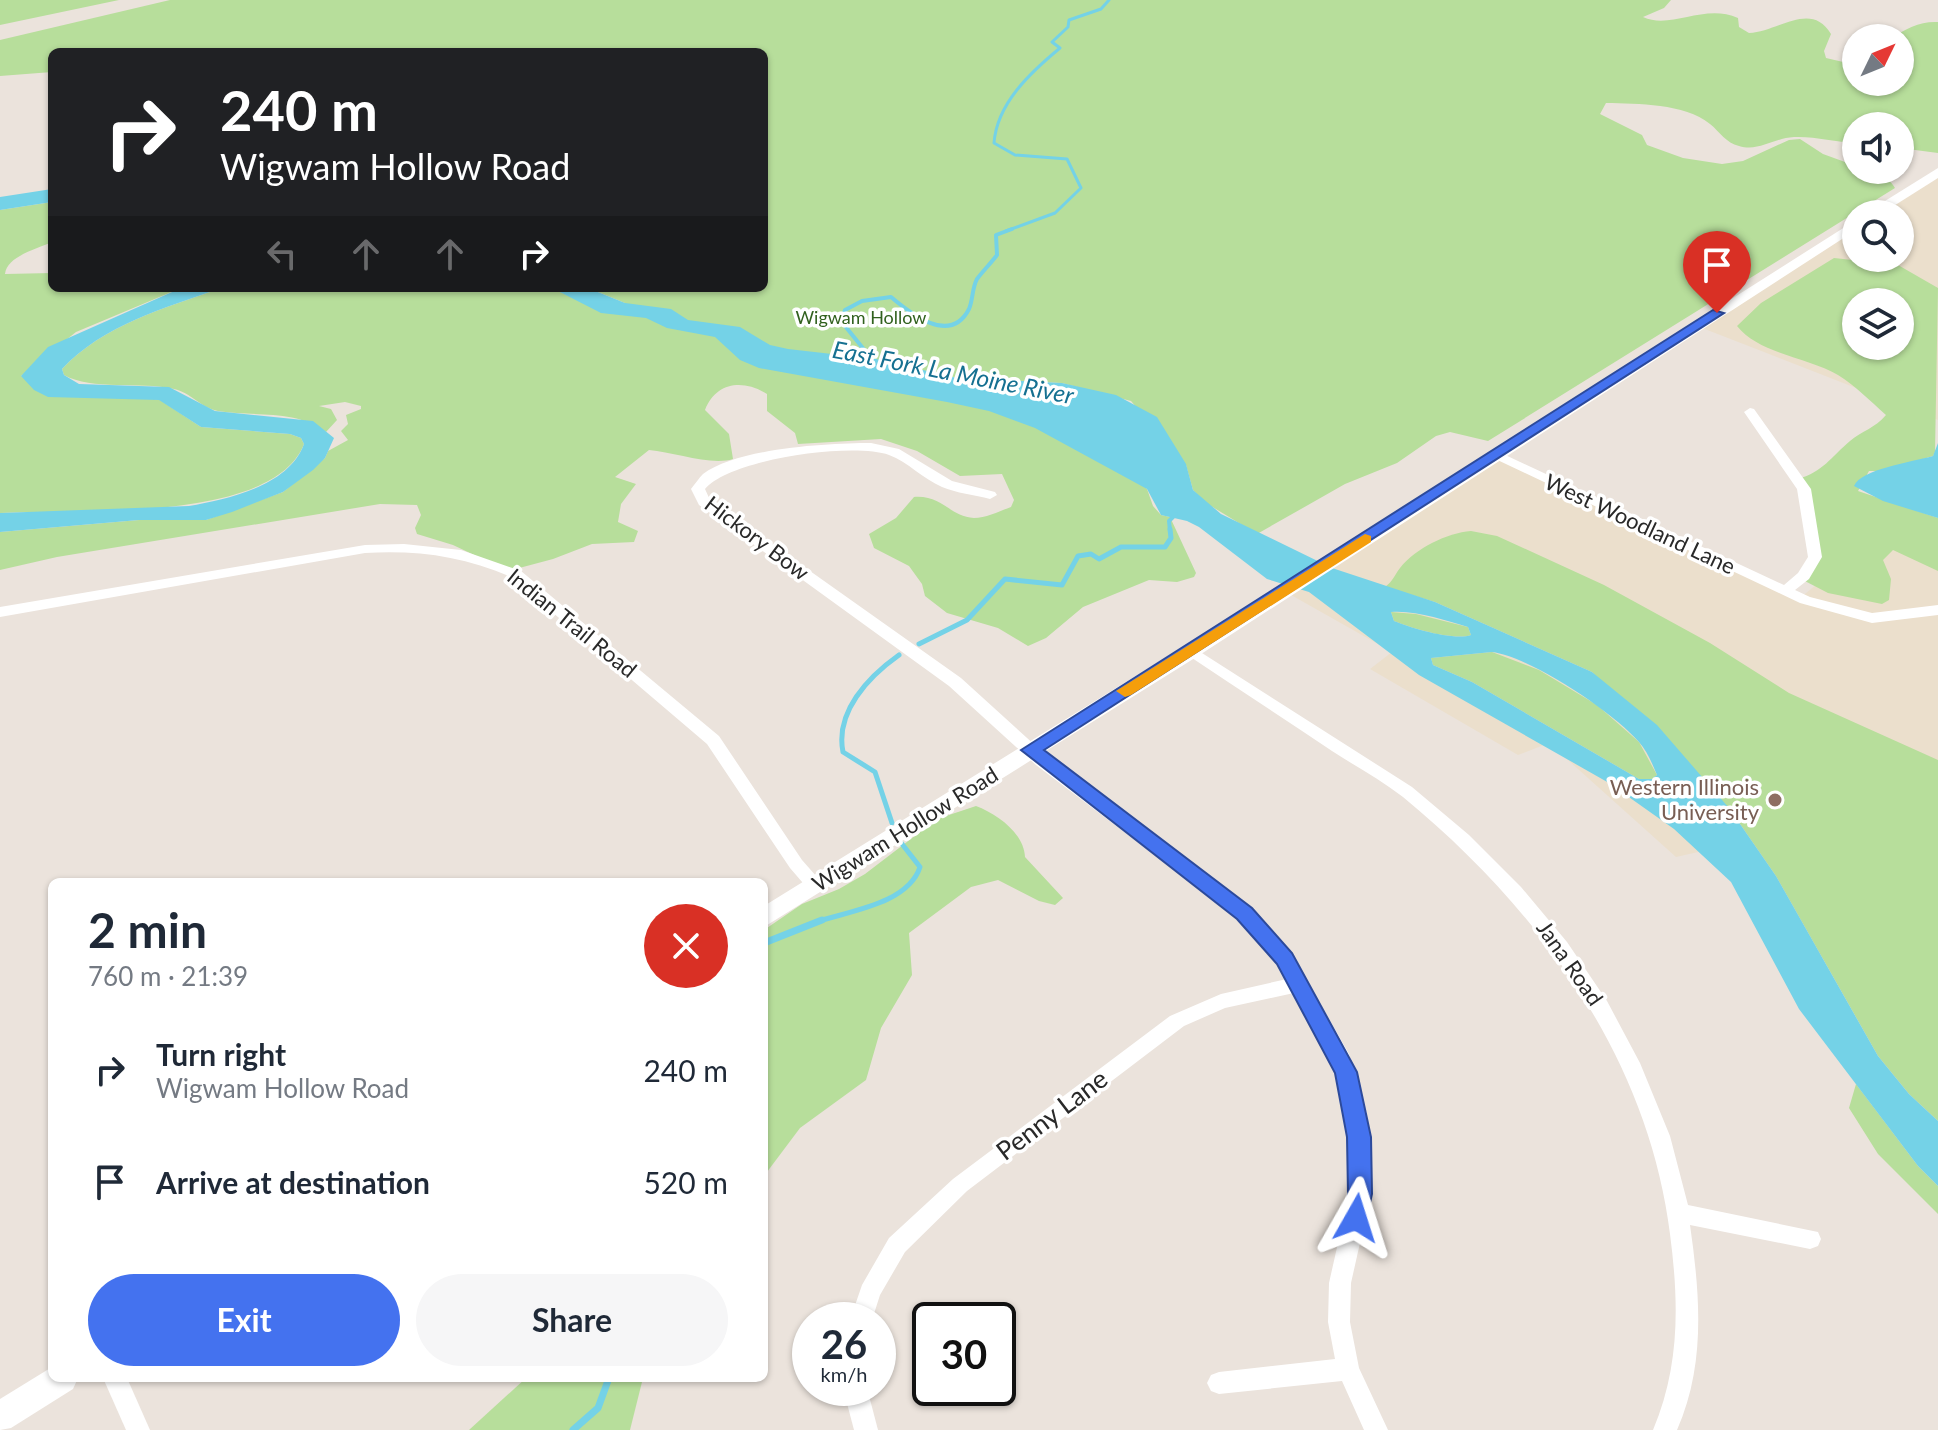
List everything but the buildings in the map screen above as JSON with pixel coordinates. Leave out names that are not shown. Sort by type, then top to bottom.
[{"type":"street","points":[[1893,200],[1938,172]]},
{"type":"street","name":"Wigwam Hollow Road","points":[[768,915],[1191,651],[1842,233]]},
{"type":"street","points":[[1750,412],[1804,489],[1815,557],[1804,576],[1785,591]]},
{"type":"street","name":"Hickory Bow","points":[[990,495],[947,484],[894,452],[871,447],[735,462],[705,476],[698,489],[704,502],[955,682],[1031,750]]},
{"type":"street","name":"West Woodland Lane","points":[[1496,456],[1827,608],[1872,618],[1938,610]]},
{"type":"street","name":"Indian Trail Road","points":[[0,612],[365,549],[424,548],[478,558],[516,574],[713,740],[796,864],[815,885]]},
{"type":"street","name":"Jana Road","points":[[1191,651],[1406,791],[1509,881],[1556,939],[1611,1022],[1651,1111],[1679,1213],[1689,1313],[1678,1399],[1665,1430]]},
{"type":"street","points":[[1031,750],[1245,914],[1285,959],[1339,1054],[1357,1114],[1360,1194],[1340,1283],[1339,1322],[1348,1369],[1376,1430]]},
{"type":"street","name":"Penny Lane","points":[[867,1302],[875,1279],[897,1245],[927,1213],[997,1156],[1177,1021],[1221,1001],[1300,984]]},
{"type":"street","points":[[1679,1213],[1810,1239]]},
{"type":"street","points":[[1219,1383],[1348,1369]]},
{"type":"street","points":[[0,1417],[56,1382]]},
{"type":"street","points":[[117,1382],[138,1430]]},
{"type":"street","points":[[860,1406],[866,1430]]},
{"type":"shaded area","points":[[1938,172],[1938,420],[1697,326],[1842,233],[1842,272],[1914,272],[1914,200],[1893,200]]},
{"type":"shaded area","name":"Western Illinois University","points":[[1496,456],[1800,598],[1833,571],[1821,507],[1938,558],[1938,1106],[1734,844],[1676,857],[1549,743],[1518,755],[1370,669],[1392,652],[1284,591]]},
{"type":"green space","points":[[0,0],[119,0],[0,25]]},
{"type":"green space","name":"Wigwam Hollow","points":[[170,0],[1671,0],[1664,8],[1643,17],[1665,21],[1725,14],[1738,18],[1739,27],[1749,33],[1804,18],[1823,24],[1831,34],[1824,51],[1826,58],[1842,62],[1842,96],[1914,96],[1914,26],[1938,22],[1938,153],[1914,150],[1914,112],[1842,112],[1842,141],[1794,137],[1746,147],[1730,142],[1710,124],[1687,112],[1660,106],[1606,103],[1600,114],[1642,135],[1647,145],[1683,158],[1722,164],[1743,161],[1789,140],[1800,139],[1823,154],[1842,161],[1842,184],[1893,184],[1895,188],[1876,200],[1842,200],[1842,221],[1488,441],[1450,432],[1436,436],[1397,463],[1345,484],[1257,534],[1206,503],[1193,490],[1186,465],[1131,401],[1062,383],[945,377],[1075,431],[1147,489],[1153,506],[1161,515],[1170,517],[1196,573],[1194,577],[1177,582],[1149,580],[1083,607],[1046,638],[1028,646],[998,628],[947,613],[925,596],[922,584],[909,566],[874,548],[869,534],[896,518],[914,497],[932,499],[958,514],[974,518],[1011,507],[1014,500],[1002,474],[960,476],[917,451],[881,439],[798,444],[795,433],[767,411],[767,394],[740,385],[716,394],[705,410],[729,434],[733,459],[703,460],[649,450],[615,477],[636,484],[621,504],[618,522],[638,531],[634,542],[592,544],[508,571],[453,545],[417,534],[415,528],[421,515],[417,505],[380,504],[57,557],[0,570],[0,532],[139,520],[206,520],[283,492],[325,458],[328,451],[348,440],[341,431],[348,424],[346,415],[361,409],[361,406],[345,402],[319,406],[331,409],[337,420],[326,432],[288,417],[218,411],[174,389],[88,383],[64,375],[62,369],[96,341],[116,329],[178,303],[210,292],[560,292],[575,299],[625,303],[598,292],[768,292],[768,48],[48,48],[48,72],[0,76],[0,40]]},
{"type":"green space","points":[[48,203],[48,244],[11,262],[5,274],[48,273],[48,292],[171,292],[76,332],[21,376],[160,400],[201,427],[290,434],[301,438],[304,444],[285,470],[254,488],[213,500],[167,507],[0,513],[0,210]]},
{"type":"green space","points":[[1834,258],[1842,259],[1842,272],[1910,272],[1938,288],[1935,452],[1933,456],[1883,471],[1869,471],[1858,491],[1938,518],[1938,571],[1893,550],[1883,560],[1891,579],[1889,600],[1882,604],[1828,593],[1801,579],[1811,567],[1798,479],[1820,468],[1886,415],[1838,375],[1758,343],[1737,326],[1761,303]]},
{"type":"green space","points":[[1471,531],[1497,536],[1604,585],[1710,643],[1789,693],[1938,760],[1938,1121],[1909,1094],[1878,1056],[1776,876],[1729,808],[1592,672],[1435,602],[1385,587],[1400,568],[1423,548],[1452,535]]},
{"type":"green space","points":[[1391,612],[1416,614],[1468,627],[1471,635],[1444,635],[1421,630],[1394,621]]},
{"type":"green space","points":[[1492,652],[1539,670],[1597,705],[1639,742],[1657,775],[1652,779],[1639,779],[1472,682],[1433,665],[1431,658]]},
{"type":"green space","points":[[976,806],[1000,819],[1015,832],[1025,857],[1063,898],[1055,905],[1039,901],[998,880],[971,887],[909,933],[912,975],[881,1028],[866,1080],[800,1128],[768,1171],[768,927],[802,904],[865,874],[937,819]]},
{"type":"green space","points":[[1856,1084],[1918,1166],[1938,1186],[1938,1214],[1878,1154],[1849,1108]]},
{"type":"green space","points":[[522,1382],[642,1382],[630,1430],[469,1430]]},
{"type":"water","points":[[48,190],[48,203],[0,210],[0,197]]},
{"type":"water","points":[[172,292],[210,292],[116,329],[78,354],[62,369],[64,375],[79,384],[169,387],[215,411],[313,421],[334,438],[325,458],[283,492],[206,520],[139,520],[0,532],[0,513],[189,506],[239,494],[256,488],[285,470],[304,444],[301,438],[290,434],[201,427],[159,400],[48,397],[34,390],[21,376],[48,347]]},
{"type":"water","points":[[560,292],[598,292],[625,303],[671,309],[688,320],[740,327],[770,345],[788,349],[876,359],[957,378],[1062,383],[1116,395],[1157,417],[1186,464],[1193,490],[1221,514],[1332,568],[1435,602],[1592,672],[1657,725],[1729,808],[1776,876],[1878,1056],[1909,1094],[1938,1121],[1938,1186],[1918,1166],[1799,1009],[1731,882],[1674,829],[1609,783],[1419,675],[1309,592],[1267,579],[1199,527],[1161,515],[1147,489],[1035,428],[989,411],[759,368],[740,360],[715,337],[667,328],[646,318],[601,313]],"holes":[[[1391,612],[1450,621],[1468,627],[1471,635],[1444,635],[1394,621]],[[1492,652],[1549,675],[1611,716],[1639,742],[1657,775],[1652,779],[1639,779],[1472,682],[1433,665],[1431,658]]]},
{"type":"water","points":[[1938,443],[1938,518],[1883,501],[1854,486],[1866,475],[1933,456]]},
{"type":"waterway","points":[[1006,231],[1055,213],[1081,188],[1067,159],[1015,155],[994,143],[1009,102],[1027,78],[1060,48],[1052,42],[1068,27],[1069,20],[1101,9],[1109,0]]},
{"type":"waterway","name":"East Fork La Moine River","points":[[853,357],[866,352],[841,321],[845,310],[862,301],[891,297],[919,318],[941,326],[951,325],[961,320],[969,309],[977,279],[997,255],[996,235],[1012,229]]},
{"type":"waterway","points":[[1170,531],[1169,521],[1176,514]]},
{"type":"waterway","points":[[919,644],[967,620],[1005,579],[1062,585],[1078,556],[1091,554],[1099,559],[1121,547],[1165,547],[1171,538],[1170,529]]},
{"type":"waterway","points":[[892,823],[875,772],[843,752],[842,737],[844,723],[856,697],[876,674],[899,655]]},
{"type":"waterway","points":[[819,921],[860,910],[903,890],[920,867],[902,844]]},
{"type":"waterway","points":[[768,941],[819,921]]},
{"type":"waterway","points":[[573,1430],[598,1408],[608,1382]]},
{"type":"slow traffic","points":[[1125,691],[1365,539]]},
{"type":"place","name":"Western Illinois University","points":[[1775,800]]},
{"type":"route","points":[[1356,1218],[1360,1194],[1359,1137],[1357,1114],[1346,1072],[1285,959],[1245,914],[1031,750],[1191,651],[1717,313]]}]
